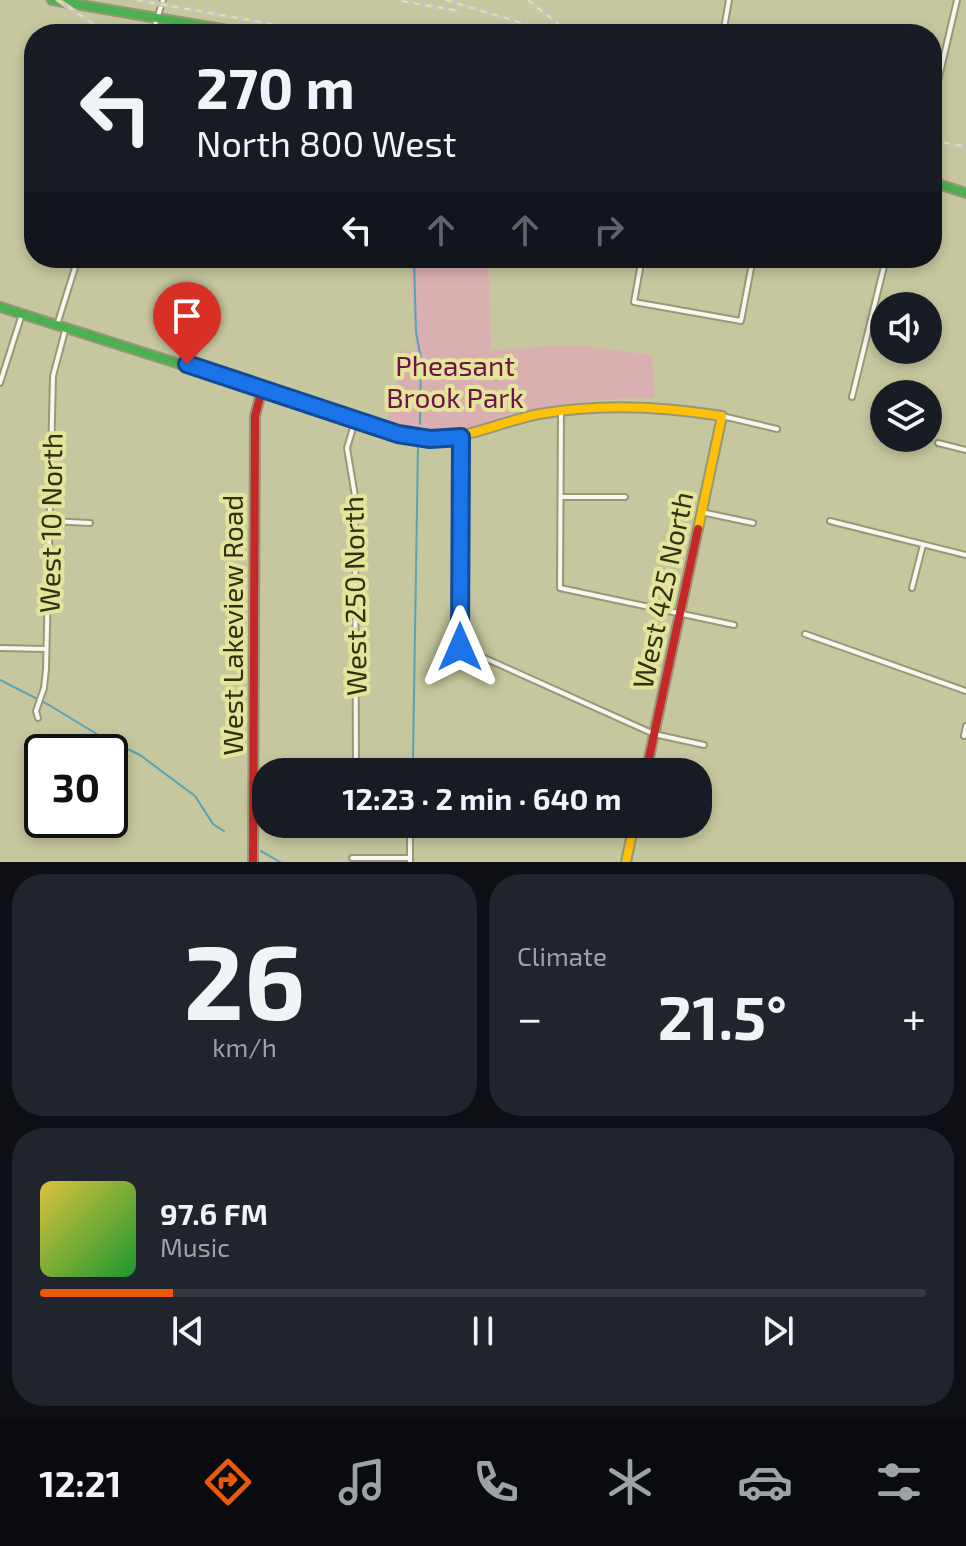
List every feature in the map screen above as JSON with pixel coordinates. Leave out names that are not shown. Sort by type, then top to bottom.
[{"type":"street","points":[[52,0],[193,24]]},
{"type":"street","points":[[156,24],[163,0]]},
{"type":"street","points":[[725,24],[729,0]]},
{"type":"street","points":[[942,64],[957,0]]},
{"type":"street","points":[[942,185],[966,193]]},
{"type":"street","name":"West 10 North","points":[[38,718],[36,711],[44,688],[47,649],[53,376],[76,268]]},
{"type":"street","points":[[640,268],[634,302],[741,321],[751,268]]},
{"type":"street","points":[[852,397],[884,268]]},
{"type":"street","points":[[0,307],[417,438],[461,437],[517,419],[592,408],[642,407],[722,416],[777,429]]},
{"type":"street","points":[[0,383],[22,314]]},
{"type":"street","name":"West Lakeview Road","points":[[253,758],[255,416],[262,389]]},
{"type":"street","points":[[561,413],[560,588],[734,625]]},
{"type":"street","name":"West 425 North","points":[[649,758],[722,416]]},
{"type":"street","name":"West 250 North","points":[[355,421],[347,457],[355,496],[356,758]]},
{"type":"street","points":[[461,437],[460,647],[654,734],[704,745]]},
{"type":"street","points":[[942,444],[966,450]]},
{"type":"street","points":[[561,497],[625,497]]},
{"type":"street","points":[[701,512],[753,523]]},
{"type":"street","points":[[50,521],[90,523]]},
{"type":"street","points":[[830,521],[966,555]]},
{"type":"street","points":[[912,588],[923,545]]},
{"type":"street","points":[[805,634],[966,691]]},
{"type":"street","points":[[0,648],[47,649]]},
{"type":"street","points":[[964,736],[966,726]]},
{"type":"street","name":"West Lakeview Road","points":[[253,838],[253,862]]},
{"type":"street","points":[[352,858],[410,860],[410,838]]},
{"type":"street","points":[[626,862],[631,838]]},
{"type":"green space","name":"Pheasant Brook Park","points":[[410,268],[488,268],[491,350],[573,345],[652,355],[654,398],[548,406],[509,414],[484,425],[460,430],[423,431],[387,424],[404,350],[416,353]]},
{"type":"waterway","points":[[414,268],[416,332],[421,359],[420,424]]},
{"type":"waterway","points":[[413,758],[418,446]]},
{"type":"waterway","points":[[0,680],[140,755],[195,796],[213,824],[224,831]]},
{"type":"waterway","points":[[261,851],[280,862]]},
{"type":"railway","points":[[58,0],[93,24]]},
{"type":"railway","points":[[137,0],[271,24]]},
{"type":"railway","points":[[446,0],[525,24]]},
{"type":"railway","points":[[528,0],[558,24]]},
{"type":"railway","points":[[402,1],[459,11]]},
{"type":"railway","points":[[942,142],[966,147]]},
{"type":"traffic: fast","points":[[52,0],[192,24]]},
{"type":"traffic: fast","points":[[942,185],[966,193]]},
{"type":"traffic: fast","points":[[0,307],[296,401]]},
{"type":"traffic: slow","points":[[296,401],[379,431],[431,439],[458,436],[539,414],[585,408],[653,408],[722,416],[698,529]]},
{"type":"traffic: slow","points":[[626,862],[631,838]]},
{"type":"traffic: jam","points":[[253,862],[255,416],[262,389]]},
{"type":"traffic: jam","points":[[649,758],[698,529]]},
{"type":"route","points":[[187,364],[398,434],[430,439],[461,437],[460,647]]}]
